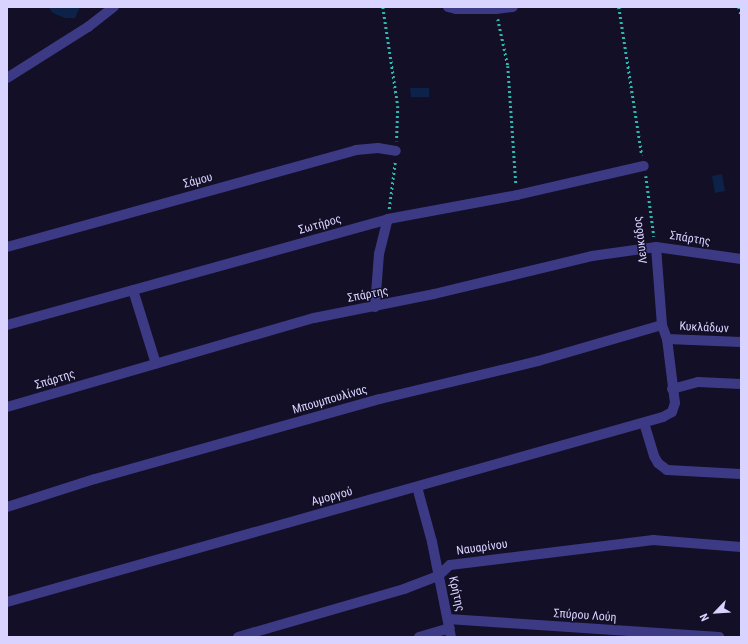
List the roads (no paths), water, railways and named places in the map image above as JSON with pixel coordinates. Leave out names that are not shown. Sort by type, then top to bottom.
[{"type":"street","points":[[7,78],[88,27],[114,7]]},
{"type":"street","points":[[448,7],[456,9],[496,10],[513,7]]},
{"type":"street","name":"Σάμου","points":[[7,247],[356,150],[378,148],[396,151]]},
{"type":"street","name":"Σωτήρος","points":[[7,325],[388,219],[517,195],[644,166]]},
{"type":"street","points":[[375,307],[380,254],[388,219]]},
{"type":"street","name":"Σπάρτης","points":[[7,407],[314,318],[375,307],[592,256],[656,247],[741,259]]},
{"type":"street","name":"Λευκάδος","points":[[656,247],[662,325],[666,339],[675,403],[672,412],[663,417]]},
{"type":"street","points":[[133,290],[156,364]]},
{"type":"street","name":"Μπουμπουλίνας","points":[[7,507],[95,479],[380,399],[530,363],[662,325]]},
{"type":"street","name":"Κυκλάδων","points":[[666,339],[741,342]]},
{"type":"street","points":[[672,389],[698,382],[741,384]]},
{"type":"street","name":"Αμοργού","points":[[7,602],[186,550],[417,487],[663,417]]},
{"type":"street","points":[[644,423],[654,456],[658,463],[667,470],[741,474]]},
{"type":"street","name":"Κρήτης","points":[[417,487],[432,542],[450,628]]},
{"type":"street","name":"Ναυαρίνου","points":[[238,637],[404,589],[438,576],[450,565],[653,540],[741,546]]},
{"type":"street","name":"Σπύρου Λούη","points":[[419,637],[450,628],[719,637]]},
{"type":"water","points":[[48,7],[80,7],[75,18],[65,18],[53,13]]},
{"type":"water","points":[[410,88],[429,88],[429,97],[411,97]]},
{"type":"water","points":[[722,174],[725,191],[715,193],[712,176]]}]
